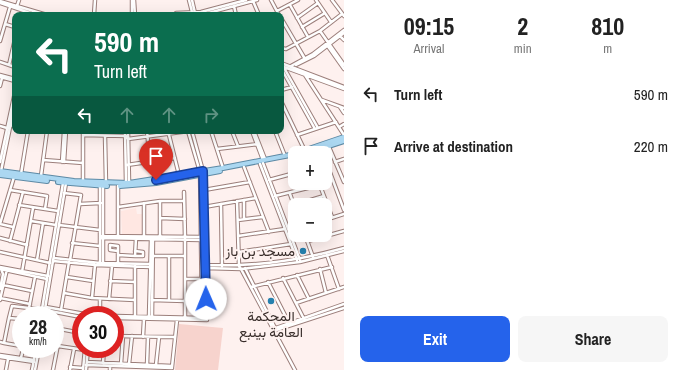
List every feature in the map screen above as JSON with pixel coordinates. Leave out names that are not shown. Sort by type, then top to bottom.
[{"type":"main road","points":[[320,146],[344,136]]},
{"type":"main road","points":[[332,146],[344,141]]},
{"type":"main road","points":[[0,174],[21,174],[103,185],[244,167],[288,155]]},
{"type":"main road","points":[[0,174],[64,183],[118,186],[156,183],[222,168],[263,162],[288,156]]},
{"type":"street","points":[[17,6],[19,0]]},
{"type":"street","points":[[94,12],[95,0]]},
{"type":"street","points":[[133,0],[134,12]]},
{"type":"street","points":[[191,0],[192,12]]},
{"type":"street","points":[[230,0],[233,3]]},
{"type":"street","points":[[196,12],[246,0]]},
{"type":"street","points":[[209,12],[233,3],[257,0]]},
{"type":"street","points":[[271,0],[277,11],[298,0]]},
{"type":"street","points":[[284,49],[286,49],[320,31],[343,15],[332,0]]},
{"type":"street","points":[[253,1],[258,12]]},
{"type":"street","points":[[0,2],[37,12]]},
{"type":"street","points":[[0,2],[27,12]]},
{"type":"street","points":[[297,18],[317,2],[331,22]]},
{"type":"street","points":[[290,5],[308,37]]},
{"type":"street","points":[[0,41],[10,6]]},
{"type":"street","points":[[302,27],[325,13]]},
{"type":"street","points":[[284,23],[304,59]]},
{"type":"street","points":[[5,24],[12,26]]},
{"type":"street","points":[[320,31],[344,70]]},
{"type":"street","points":[[291,66],[328,45],[344,31]]},
{"type":"street","points":[[291,66],[314,56],[340,36],[344,31]]},
{"type":"street","points":[[340,36],[344,40]]},
{"type":"street","points":[[328,45],[344,66]]},
{"type":"street","points":[[8,65],[12,52]]},
{"type":"street","points":[[0,62],[12,66]]},
{"type":"street","points":[[284,63],[344,88]]},
{"type":"street","points":[[284,68],[344,88]]},
{"type":"street","points":[[284,71],[316,128]]},
{"type":"street","points":[[305,75],[344,136]]},
{"type":"street","points":[[0,86],[1,77],[12,79]]},
{"type":"street","points":[[284,89],[293,87]]},
{"type":"street","points":[[321,99],[344,108]]},
{"type":"street","points":[[0,162],[12,106]]},
{"type":"street","points":[[340,107],[344,113]]},
{"type":"street","points":[[284,110],[303,146]]},
{"type":"street","points":[[0,174],[12,117]]},
{"type":"street","points":[[297,135],[336,122]]},
{"type":"street","points":[[339,127],[344,124]]},
{"type":"street","points":[[7,128],[10,125]]},
{"type":"street","points":[[0,126],[7,128]]},
{"type":"street","points":[[21,174],[28,134]]},
{"type":"street","points":[[41,177],[46,134]]},
{"type":"street","points":[[63,162],[65,134]]},
{"type":"street","points":[[125,183],[127,181],[126,134]]},
{"type":"street","points":[[83,182],[83,135],[127,138],[158,134]]},
{"type":"street","points":[[169,134],[179,176]]},
{"type":"street","points":[[189,134],[202,173],[202,319]]},
{"type":"street","points":[[124,318],[207,320],[204,190],[202,173],[193,134]]},
{"type":"street","points":[[212,134],[222,168]]},
{"type":"street","points":[[233,134],[238,146]]},
{"type":"street","points":[[254,134],[268,180],[298,261]]},
{"type":"street","points":[[276,134],[285,156]]},
{"type":"street","points":[[102,265],[104,136]]},
{"type":"street","points":[[148,136],[150,162]]},
{"type":"street","points":[[217,149],[258,144]]},
{"type":"street","points":[[332,155],[344,182]]},
{"type":"street","points":[[127,165],[175,158]]},
{"type":"street","points":[[335,162],[344,159]]},
{"type":"street","points":[[43,160],[83,163]]},
{"type":"street","points":[[127,165],[129,181],[131,182]]},
{"type":"street","points":[[244,167],[269,232]]},
{"type":"street","points":[[268,180],[288,176]]},
{"type":"street","points":[[13,227],[0,224],[14,177]]},
{"type":"street","points":[[332,178],[344,210]]},
{"type":"street","points":[[268,180],[298,261]]},
{"type":"street","points":[[204,190],[250,182]]},
{"type":"street","points":[[44,306],[64,193],[64,183]]},
{"type":"street","points":[[44,306],[48,277],[58,225],[58,211],[64,183]]},
{"type":"street","points":[[102,265],[100,246],[102,237],[100,230],[103,185]]},
{"type":"street","points":[[118,186],[118,235]]},
{"type":"street","points":[[10,190],[47,196],[45,209]]},
{"type":"street","points":[[275,196],[290,194],[302,190]]},
{"type":"street","points":[[319,198],[324,196],[322,190]]},
{"type":"street","points":[[10,241],[23,192]]},
{"type":"street","points":[[184,192],[185,317]]},
{"type":"street","points":[[62,306],[81,195],[64,193]]},
{"type":"street","points":[[290,194],[291,198]]},
{"type":"street","points":[[204,207],[256,198]]},
{"type":"street","points":[[244,200],[244,219]]},
{"type":"street","points":[[160,201],[160,236]]},
{"type":"street","points":[[118,207],[144,202],[184,201]]},
{"type":"street","points":[[237,201],[240,268],[252,287],[295,370]]},
{"type":"street","points":[[144,202],[144,236]]},
{"type":"street","points":[[80,204],[101,203]]},
{"type":"street","points":[[221,204],[222,266]]},
{"type":"street","points":[[19,205],[58,211]]},
{"type":"street","points":[[22,272],[33,208]]},
{"type":"street","points":[[332,217],[344,214]]},
{"type":"street","points":[[238,220],[263,217]]},
{"type":"street","points":[[160,218],[184,219]]},
{"type":"street","points":[[31,221],[100,230]]},
{"type":"street","points":[[37,260],[43,223]]},
{"type":"street","points":[[238,236],[285,229]]},
{"type":"street","points":[[332,234],[344,231]]},
{"type":"street","points":[[102,237],[118,235],[201,239]]},
{"type":"street","points":[[102,237],[152,239],[185,238]]},
{"type":"street","points":[[0,238],[27,245]]},
{"type":"street","points":[[135,256],[136,238]]},
{"type":"street","points":[[151,316],[153,256],[152,239]]},
{"type":"street","points":[[151,316],[150,265],[152,239]]},
{"type":"street","points":[[308,242],[313,256]]},
{"type":"street","points":[[72,243],[100,246]]},
{"type":"street","points":[[239,252],[291,244]]},
{"type":"street","points":[[118,251],[118,264]]},
{"type":"street","points":[[118,255],[143,256],[143,252],[135,251]]},
{"type":"street","points":[[298,261],[313,256],[344,251]]},
{"type":"street","points":[[205,266],[240,268],[298,261],[344,251]]},
{"type":"street","points":[[0,252],[37,260],[70,261],[112,266],[150,265]]},
{"type":"street","points":[[327,255],[339,289]]},
{"type":"street","points":[[153,256],[185,256]]},
{"type":"street","points":[[169,256],[169,300]]},
{"type":"street","points":[[70,261],[95,265],[150,265]]},
{"type":"street","points":[[92,298],[95,265]]},
{"type":"street","points":[[109,299],[112,266]]},
{"type":"street","points":[[135,266],[135,316]]},
{"type":"street","points":[[205,266],[240,268]]},
{"type":"street","points":[[245,267],[252,287]]},
{"type":"street","points":[[252,287],[283,278],[332,267]]},
{"type":"street","points":[[0,268],[35,277],[48,277]]},
{"type":"street","points":[[0,268],[4,274],[0,289]]},
{"type":"street","points":[[320,269],[326,293]]},
{"type":"street","points":[[6,270],[48,277]]},
{"type":"street","points":[[6,270],[0,299],[30,306],[35,277]]},
{"type":"street","points":[[297,275],[309,299]]},
{"type":"street","points":[[67,276],[93,281]]},
{"type":"street","points":[[283,278],[304,319]]},
{"type":"street","points":[[185,280],[202,279]]},
{"type":"street","points":[[110,281],[135,282]]},
{"type":"street","points":[[268,282],[290,324]]},
{"type":"street","points":[[3,285],[32,291]]},
{"type":"street","points":[[296,303],[344,287]]},
{"type":"street","points":[[64,293],[100,299],[135,300]]},
{"type":"street","points":[[100,299],[100,306]]},
{"type":"street","points":[[152,300],[185,301]]},
{"type":"street","points":[[12,345],[2,343],[13,301]]},
{"type":"street","points":[[274,329],[344,304]]},
{"type":"street","points":[[304,319],[344,308]]},
{"type":"street","points":[[124,317],[185,317],[202,319]]},
{"type":"street","points":[[144,319],[144,337]]},
{"type":"street","points":[[172,368],[177,320]]},
{"type":"street","points":[[124,336],[175,337]]},
{"type":"street","points":[[128,367],[132,336]]},
{"type":"street","points":[[147,365],[148,337]]},
{"type":"street","points":[[156,365],[159,337]]},
{"type":"street","points":[[0,356],[12,357]]},
{"type":"street","points":[[0,356],[34,361]]},
{"type":"street","points":[[6,370],[8,358]]},
{"type":"street","points":[[21,358],[34,361]]},
{"type":"street","points":[[34,370],[35,358]]},
{"type":"street","points":[[34,370],[36,358]]},
{"type":"street","points":[[52,370],[55,358]]},
{"type":"street","points":[[72,358],[70,368],[84,369]]},
{"type":"street","points":[[84,369],[85,358]]},
{"type":"street","points":[[84,369],[87,363],[87,358]]},
{"type":"street","points":[[103,358],[103,363]]},
{"type":"street","points":[[121,358],[121,364]]},
{"type":"street","points":[[87,363],[110,366],[172,368]]},
{"type":"street","points":[[87,363],[121,364],[128,367],[156,365],[172,368]]},
{"type":"shaded area","points":[[136,208],[137,214],[143,214],[142,235],[122,235],[121,211]]},
{"type":"shaded area","points":[[179,324],[223,328],[218,370],[175,370]]},
{"type":"place","name":"مسجد بن باز","points":[[303,251]]},
{"type":"place","name":"المحكمة العامة بينبع","points":[[271,301]]},
{"type":"route","points":[[156,180],[203,171],[206,299]]}]
